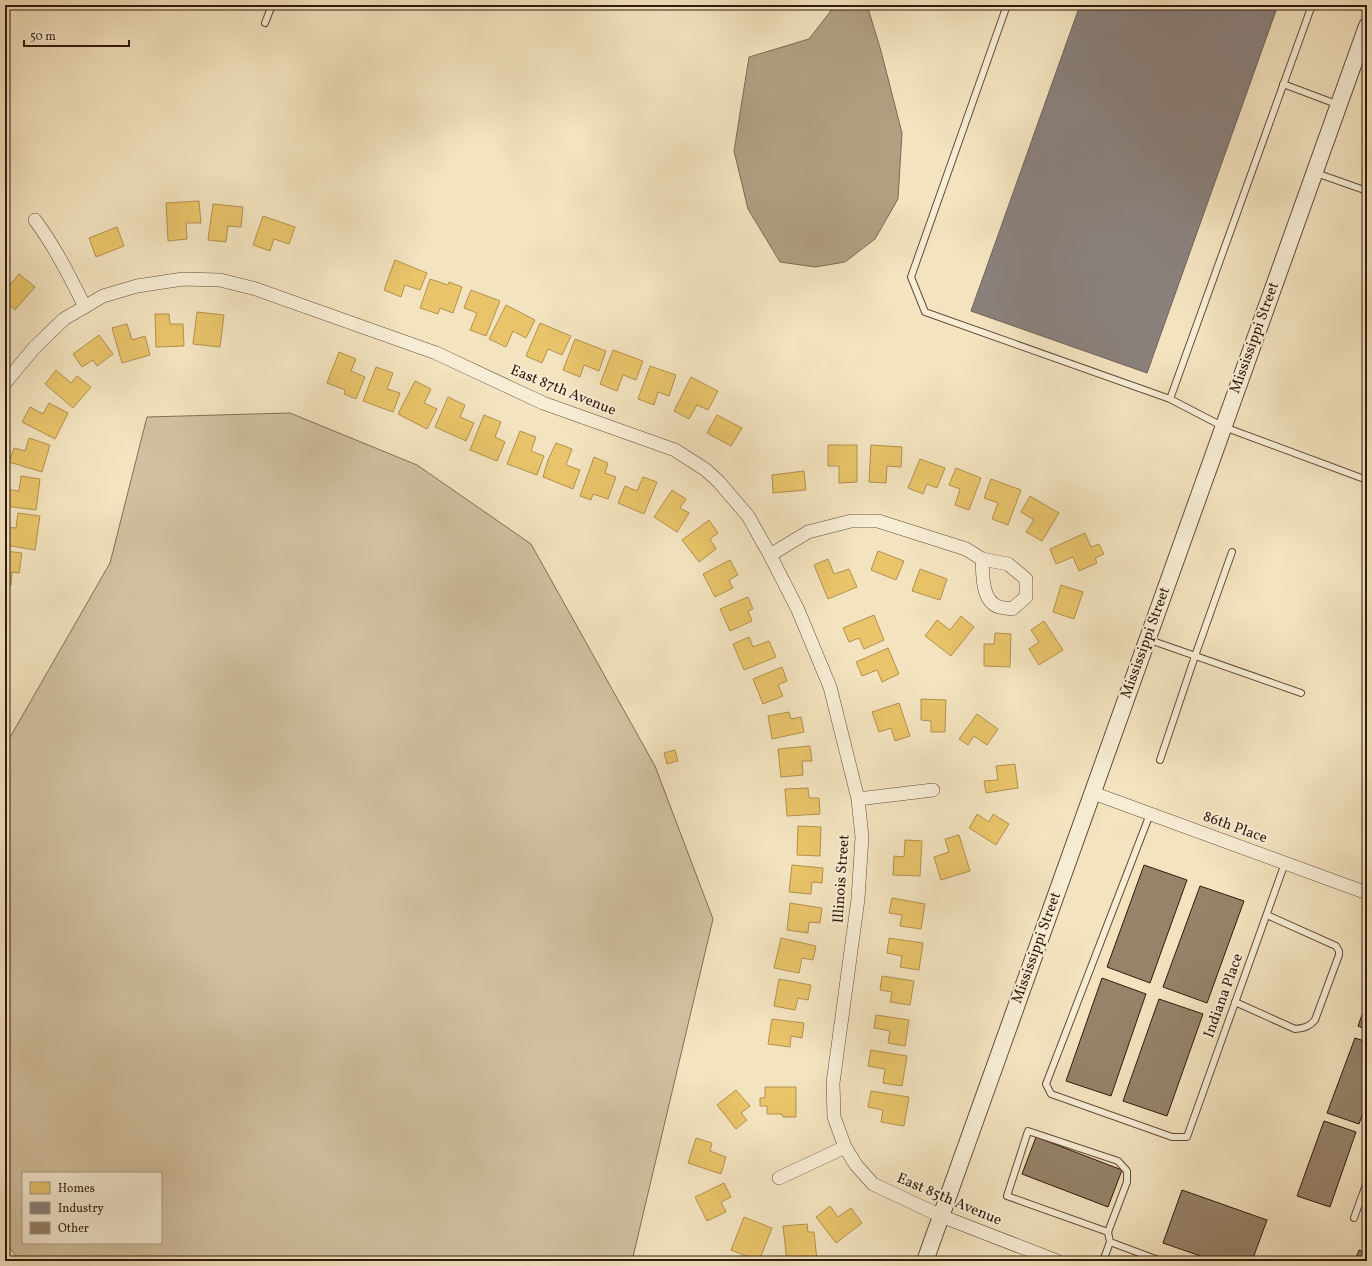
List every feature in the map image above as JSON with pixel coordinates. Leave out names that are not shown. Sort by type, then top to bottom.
[{"type":"street","name":"Mississippi Street","points":[[926,1261],[1314,173],[1339,105],[1363,51],[1367,26]]},
{"type":"street","points":[[35,220],[60,259],[85,307]]},
{"type":"street","name":"East 87th Avenue","points":[[5,384],[34,348],[64,319],[103,296],[137,286],[183,279],[220,280],[256,289],[436,353],[543,402],[675,450],[706,470],[719,482],[748,516],[770,555]]},
{"type":"street","points":[[770,555],[808,532],[851,521],[878,521],[966,549],[982,559]]},
{"type":"street","name":"Illinois Street","points":[[770,555],[798,610],[830,687],[858,799],[862,837],[858,899],[833,1083],[834,1117],[845,1147]]},
{"type":"street","points":[[858,799],[934,790]]},
{"type":"street","name":"86th Place","points":[[1093,793],[1367,893]]},
{"type":"street","points":[[779,1178],[845,1147]]},
{"type":"street","name":"East 85th Avenue","points":[[845,1147],[856,1165],[873,1184],[941,1216],[1057,1261]]},
{"type":"lane","points":[[265,23],[272,5]]},
{"type":"lane","points":[[1007,5],[911,277],[925,312],[1170,399],[1224,427],[1367,480]]},
{"type":"lane","points":[[1170,399],[1312,5]]},
{"type":"lane","points":[[1284,84],[1339,105]]},
{"type":"lane","points":[[1314,173],[1367,191]]},
{"type":"lane","points":[[1160,760],[1232,552]]},
{"type":"lane","points":[[1148,639],[1301,693]]},
{"type":"lane","name":"Indiana Place","points":[[1150,814],[1046,1084],[1052,1094],[1172,1137],[1187,1137],[1285,863]]},
{"type":"lane","points":[[1235,1002],[1296,1029],[1310,1025],[1315,1020],[1339,955],[1339,951],[1336,946],[1266,914]]},
{"type":"lane","points":[[1103,1261],[1110,1242],[1108,1232],[1127,1182],[1127,1171],[1118,1161],[1028,1131],[1007,1196],[1108,1232]]},
{"type":"lane","points":[[1354,1218],[1367,1182]]},
{"type":"lane","points":[[1110,1242],[1161,1261]]},
{"type":"shaded area","points":[[832,5],[867,5],[881,51],[902,133],[898,199],[875,239],[845,262],[815,267],[780,262],[748,209],[734,151],[749,57],[809,39],[833,8]]},
{"type":"shaded area","points":[[290,413],[417,465],[531,544],[655,766],[713,919],[632,1261],[29,1261],[20,1260],[5,1243],[5,746],[110,563],[147,417]]},
{"type":"building: Homes","points":[[199,201],[201,223],[186,223],[187,239],[168,241],[166,203]]},
{"type":"building: Homes","points":[[213,204],[243,207],[241,227],[228,226],[226,242],[208,240]]},
{"type":"building: Homes","points":[[263,216],[295,227],[289,244],[274,239],[270,251],[253,245]]},
{"type":"building: Homes","points":[[117,227],[124,246],[96,257],[89,238]]},
{"type":"building: Homes","points":[[395,260],[427,273],[420,290],[405,285],[401,297],[384,290]]},
{"type":"building: Homes","points":[[19,274],[35,287],[15,310],[5,301],[5,291]]},
{"type":"building: Homes","points":[[430,279],[448,285],[449,282],[462,287],[453,313],[440,308],[438,314],[420,308]]},
{"type":"building: Homes","points":[[471,290],[500,301],[486,336],[470,330],[477,313],[464,308]]},
{"type":"building: Homes","points":[[506,305],[535,320],[526,338],[513,331],[506,347],[489,339]]},
{"type":"building: Homes","points":[[197,312],[224,315],[220,347],[193,344]]},
{"type":"building: Homes","points":[[155,314],[169,314],[170,324],[183,324],[184,346],[156,347]]},
{"type":"building: Homes","points":[[540,323],[571,336],[562,355],[548,349],[542,363],[526,356]]},
{"type":"building: Homes","points":[[127,324],[132,340],[145,336],[150,355],[122,363],[112,328]]},
{"type":"building: Homes","points":[[99,335],[113,354],[97,366],[93,360],[82,367],[73,354]]},
{"type":"building: Homes","points":[[575,339],[606,351],[599,371],[584,365],[580,377],[563,370]]},
{"type":"building: Homes","points":[[613,350],[643,361],[636,380],[623,375],[617,391],[600,384]]},
{"type":"building: Homes","points":[[339,352],[356,359],[351,371],[365,377],[356,399],[344,394],[345,390],[327,383]]},
{"type":"building: Homes","points":[[650,366],[676,375],[669,396],[658,392],[654,405],[638,399]]},
{"type":"building: Homes","points":[[376,367],[393,373],[387,389],[400,393],[393,412],[363,401]]},
{"type":"building: Homes","points":[[56,370],[71,383],[77,376],[91,387],[73,408],[45,384]]},
{"type":"building: Homes","points":[[691,377],[718,391],[708,410],[697,405],[689,419],[674,411]]},
{"type":"building: Homes","points":[[415,381],[431,389],[424,403],[437,409],[427,429],[398,414]]},
{"type":"building: Homes","points":[[448,397],[465,405],[460,417],[474,423],[466,441],[435,427]]},
{"type":"building: Homes","points":[[49,403],[68,413],[55,439],[22,422],[30,407],[43,414]]},
{"type":"building: Homes","points":[[484,415],[501,422],[495,437],[505,442],[497,461],[470,450]]},
{"type":"building: Homes","points":[[717,415],[742,428],[731,446],[707,433]]},
{"type":"building: Homes","points":[[520,431],[536,437],[531,451],[544,456],[537,475],[507,464]]},
{"type":"building: Homes","points":[[29,438],[50,445],[42,472],[9,462],[14,448],[25,451]]},
{"type":"building: Homes","points":[[556,443],[572,449],[566,465],[580,470],[573,489],[543,477],[548,460]]},
{"type":"building: Homes","points":[[828,445],[857,445],[857,482],[839,483],[839,466],[828,466]]},
{"type":"building: Homes","points":[[871,445],[902,447],[901,467],[887,466],[886,483],[869,482]]},
{"type":"building: Homes","points":[[594,457],[608,463],[605,473],[616,477],[608,499],[593,494],[591,500],[580,496]]},
{"type":"building: Homes","points":[[920,459],[945,468],[937,488],[927,484],[923,494],[908,488]]},
{"type":"building: Homes","points":[[956,468],[981,478],[969,510],[955,505],[960,489],[949,485]]},
{"type":"building: Homes","points":[[804,471],[806,490],[773,493],[772,475]]},
{"type":"building: Homes","points":[[21,476],[40,479],[36,510],[5,506],[6,489],[19,491]]},
{"type":"building: Homes","points":[[643,477],[657,482],[644,514],[618,503],[625,486],[637,491]]},
{"type":"building: Homes","points":[[991,479],[1021,490],[1008,525],[992,519],[998,503],[984,498]]},
{"type":"building: Homes","points":[[672,490],[686,499],[680,508],[689,513],[677,532],[654,517]]},
{"type":"building: Homes","points":[[1030,496],[1059,513],[1042,541],[1026,532],[1034,520],[1021,512]]},
{"type":"building: Homes","points":[[18,513],[40,516],[35,550],[5,545],[5,527],[16,528]]},
{"type":"building: Homes","points":[[709,520],[718,533],[710,539],[716,549],[699,562],[682,540]]},
{"type":"building: Homes","points":[[1085,533],[1091,547],[1099,544],[1104,554],[1095,558],[1097,563],[1079,571],[1073,557],[1056,564],[1050,549]]},
{"type":"building: Homes","points":[[5,551],[22,553],[19,573],[12,572],[11,585],[5,584]]},
{"type":"building: Homes","points":[[878,551],[904,561],[896,580],[871,570]]},
{"type":"building: Homes","points":[[828,559],[834,574],[849,569],[857,587],[828,599],[814,565]]},
{"type":"building: Homes","points":[[730,560],[738,575],[729,580],[733,588],[715,597],[703,574]]},
{"type":"building: Homes","points":[[920,569],[947,579],[940,600],[912,591]]},
{"type":"building: Homes","points":[[1061,585],[1083,592],[1074,619],[1053,612]]},
{"type":"building: Homes","points":[[748,597],[753,609],[748,611],[752,621],[730,631],[720,609]]},
{"type":"building: Homes","points":[[874,615],[884,640],[864,649],[859,638],[849,642],[843,628]]},
{"type":"building: Homes","points":[[961,616],[974,627],[951,656],[925,636],[937,620],[950,630]]},
{"type":"building: Homes","points":[[1044,621],[1063,650],[1039,665],[1029,649],[1039,642],[1031,630]]},
{"type":"building: Homes","points":[[995,633],[1011,634],[1010,667],[984,666],[984,644],[994,644]]},
{"type":"building: Homes","points":[[749,637],[753,647],[769,641],[776,657],[744,670],[733,644]]},
{"type":"building: Homes","points":[[888,648],[899,674],[882,682],[877,670],[862,676],[856,662]]},
{"type":"building: Homes","points":[[782,667],[787,681],[778,685],[783,696],[763,704],[753,679]]},
{"type":"building: Homes","points":[[921,699],[946,700],[945,732],[931,732],[931,721],[921,720]]},
{"type":"building: Homes","points":[[899,703],[910,736],[895,741],[891,728],[879,732],[872,712]]},
{"type":"building: Homes","points":[[789,712],[791,719],[801,717],[804,732],[772,739],[768,716]]},
{"type":"building: Homes","points":[[977,714],[998,729],[987,745],[974,736],[968,745],[959,739]]},
{"type":"building: Homes","points":[[810,746],[812,761],[802,761],[803,775],[781,777],[778,749]]},
{"type":"building: Homes","points":[[675,750],[678,761],[667,764],[664,753]]},
{"type":"building: Homes","points":[[1015,764],[1018,788],[986,793],[984,781],[998,780],[996,766]]},
{"type":"building: Homes","points":[[808,788],[809,798],[819,798],[820,814],[787,816],[785,789]]},
{"type":"building: Homes","points":[[977,814],[989,822],[993,814],[1009,824],[996,845],[969,828]]},
{"type":"building: Homes","points":[[798,826],[821,827],[820,856],[797,855]]},
{"type":"building: Homes","points":[[959,835],[970,871],[941,880],[934,857],[949,852],[945,839]]},
{"type":"building: Homes","points":[[905,840],[922,841],[920,876],[893,875],[894,856],[904,857]]},
{"type":"building: Homes","points":[[792,865],[823,868],[822,883],[812,882],[811,894],[789,892]]},
{"type":"building: Homes","points":[[892,898],[925,904],[921,929],[900,926],[902,915],[889,913]]},
{"type":"building: Homes","points":[[790,903],[822,908],[820,923],[809,922],[808,933],[787,930]]},
{"type":"building: Homes","points":[[781,938],[816,946],[813,960],[802,958],[799,973],[774,968]]},
{"type":"building: Homes","points":[[889,938],[923,943],[919,970],[900,967],[902,956],[887,953]]},
{"type":"building: Homes","points":[[882,976],[914,981],[910,1005],[890,1002],[892,992],[880,990]]},
{"type":"building: Homes","points":[[779,979],[811,985],[808,1000],[798,998],[795,1010],[774,1006]]},
{"type":"building: Homes","points":[[876,1015],[909,1020],[905,1046],[888,1043],[890,1031],[874,1028]]},
{"type":"building: Homes","points":[[772,1019],[804,1023],[802,1038],[791,1036],[790,1047],[768,1044]]},
{"type":"building: Homes","points":[[871,1050],[907,1056],[902,1086],[883,1083],[885,1069],[868,1066]]},
{"type":"building: Homes","points":[[765,1087],[796,1087],[796,1117],[783,1117],[782,1114],[767,1114],[767,1106],[760,1106],[760,1098],[765,1098]]},
{"type":"building: Homes","points":[[736,1090],[750,1106],[741,1113],[747,1120],[736,1129],[717,1105]]},
{"type":"building: Homes","points":[[871,1091],[909,1097],[904,1126],[881,1122],[883,1110],[868,1107]]},
{"type":"building: Homes","points":[[696,1138],[712,1143],[710,1151],[726,1157],[721,1174],[688,1163]]},
{"type":"building: Homes","points":[[724,1183],[731,1197],[721,1202],[726,1212],[707,1221],[695,1197]]},
{"type":"building: Homes","points":[[830,1206],[838,1217],[851,1208],[862,1223],[836,1243],[816,1217]]},
{"type":"building: Homes","points":[[744,1217],[772,1228],[759,1261],[731,1250]]},
{"type":"building: Homes","points":[[807,1224],[808,1232],[814,1232],[817,1260],[787,1261],[783,1226]]},
{"type":"building: Industry","points":[[1080,5],[1278,5],[1147,373],[971,311]]},
{"type":"building: Other","points":[[1144,865],[1187,880],[1150,983],[1107,967]]},
{"type":"building: Other","points":[[1200,886],[1244,901],[1207,1003],[1163,987]]},
{"type":"building: Other","points":[[1102,978],[1146,994],[1111,1096],[1066,1081]]},
{"type":"building: Other","points":[[1159,999],[1203,1014],[1167,1116],[1123,1101]]},
{"type":"building: Other","points":[[1367,1001],[1367,1030],[1358,1026]]},
{"type":"building: Other","points":[[1355,1038],[1367,1042],[1367,1102],[1359,1124],[1327,1113]]},
{"type":"building: Other","points":[[1324,1121],[1356,1132],[1330,1207],[1297,1196]]},
{"type":"building: Other","points":[[1036,1137],[1122,1170],[1108,1207],[1022,1174]]},
{"type":"building: Other","points":[[1182,1190],[1267,1220],[1252,1261],[1215,1261],[1163,1243]]},
{"type":"building: Other","points":[[1359,1250],[1367,1253],[1367,1261],[1355,1261]]}]
